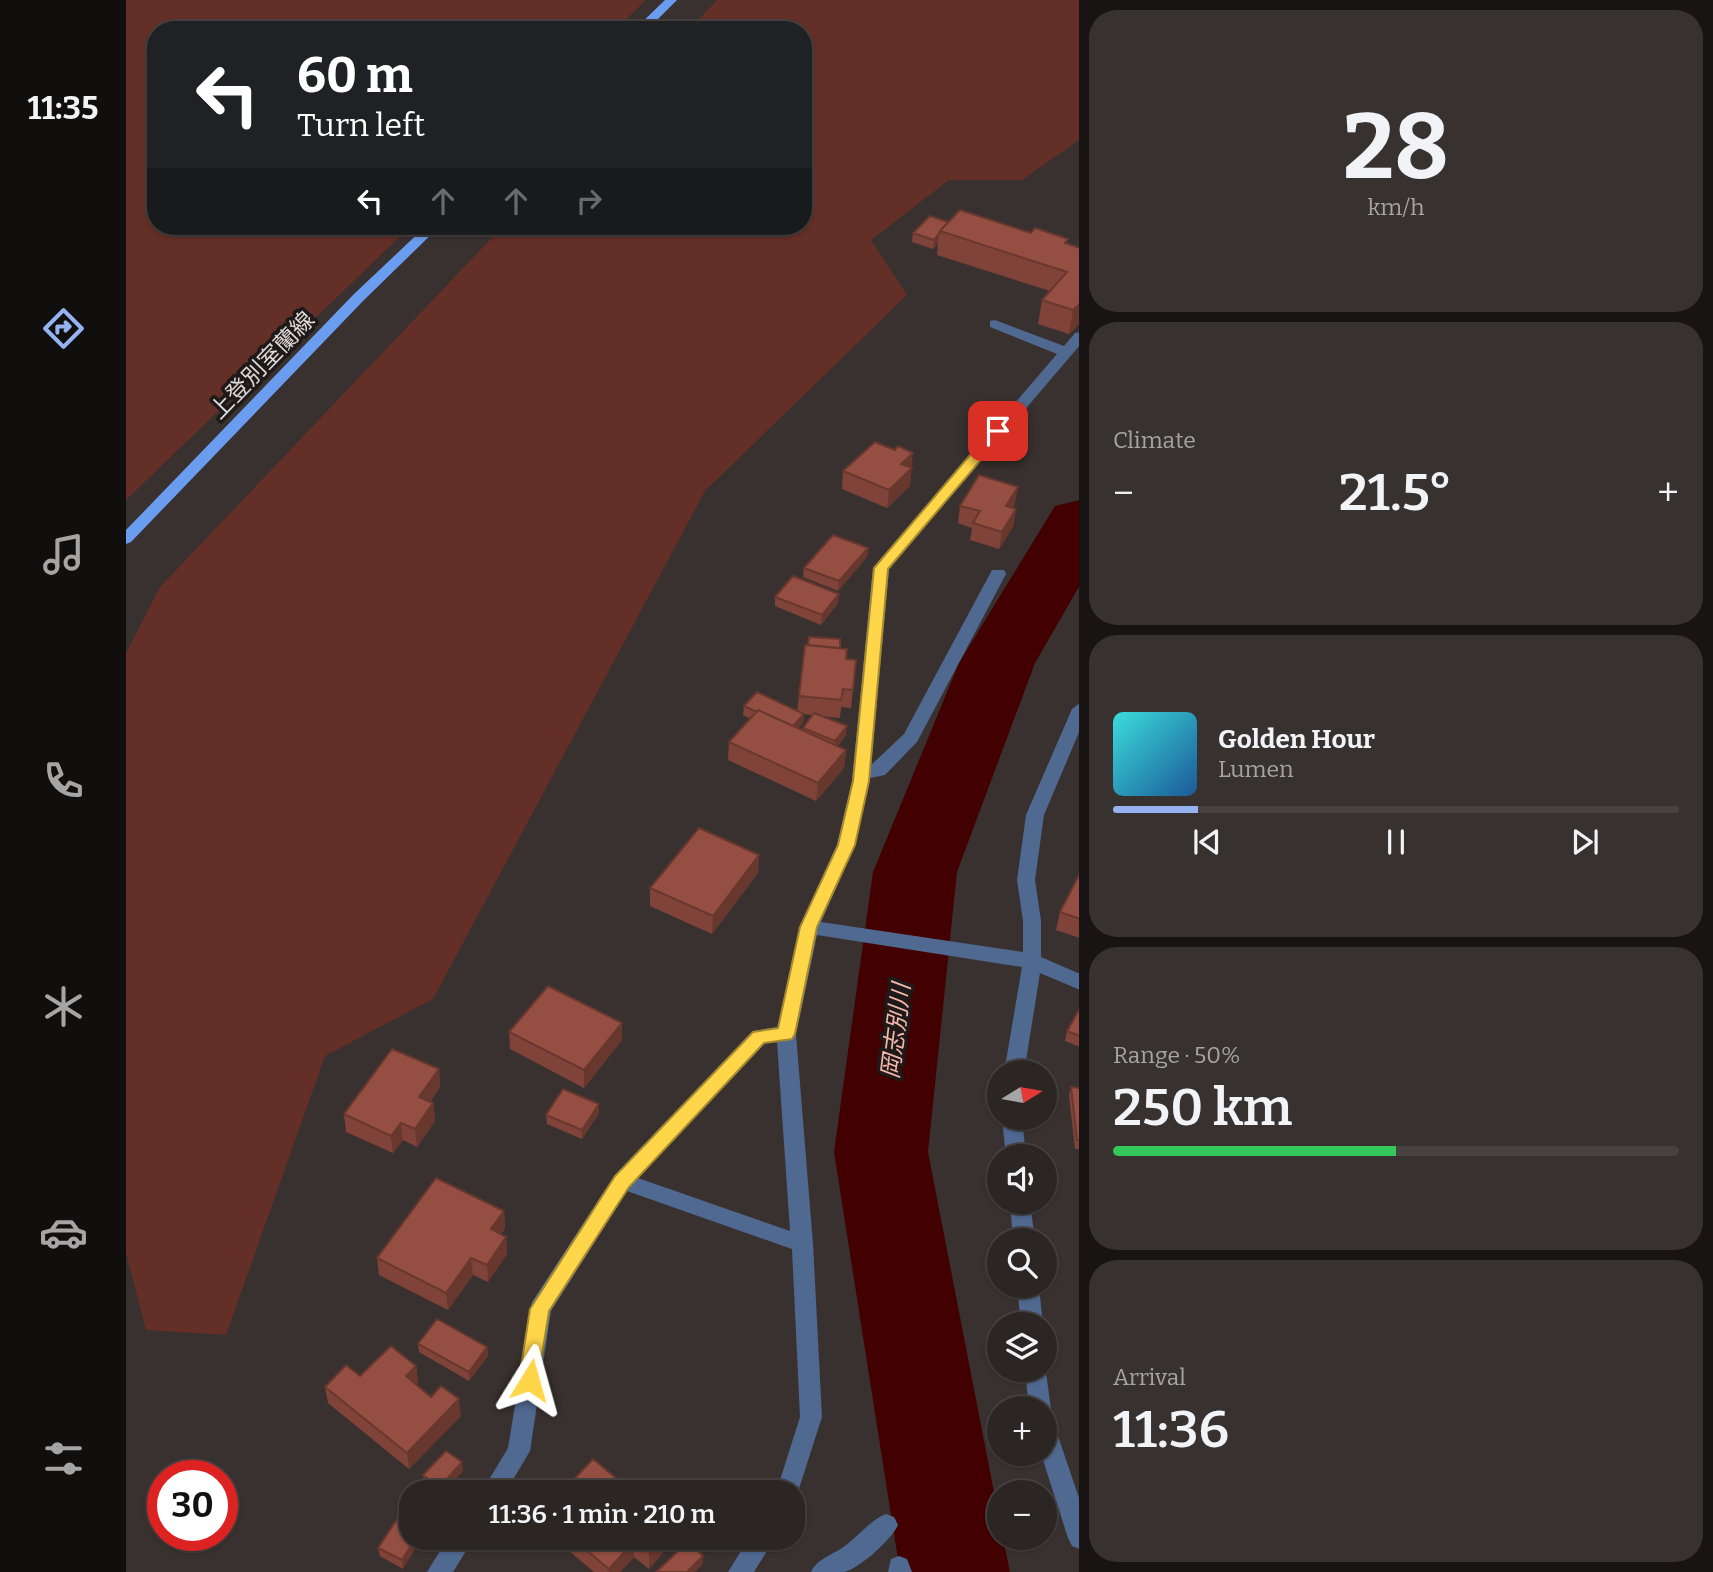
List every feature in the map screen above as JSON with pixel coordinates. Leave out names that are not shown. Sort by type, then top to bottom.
[{"type":"main road","points":[[649,21],[671,0]]},
{"type":"main road","name":"上登別室蘭線","points":[[126,539],[359,297],[424,235]]},
{"type":"street","points":[[995,324],[1065,352]]},
{"type":"street","points":[[792,1480],[811,1416],[802,1244],[786,1034],[808,927],[846,845],[862,772],[881,568],[1079,337]]},
{"type":"street","points":[[862,772],[878,771],[911,737],[998,574]]},
{"type":"street","points":[[1016,1060],[1032,961],[1032,921],[1026,880],[1035,815],[1079,711]]},
{"type":"street","points":[[808,927],[1032,961],[1079,983]]},
{"type":"street","points":[[500,1480],[519,1451],[540,1309],[622,1181],[760,1037],[786,1034]]},
{"type":"street","points":[[622,1181],[802,1244]]},
{"type":"street","points":[[1057,1466],[1079,1535]]},
{"type":"street","points":[[823,1572],[855,1554],[887,1525]]},
{"type":"street","points":[[439,1572],[454,1550]]},
{"type":"street","points":[[740,1572],[755,1550]]},
{"type":"shaded area","points":[[126,0],[646,0],[624,21],[147,21],[147,235],[402,235],[126,500]]},
{"type":"shaded area","points":[[717,0],[1079,0],[1079,140],[1022,180],[949,180],[871,240],[907,295],[705,491],[433,999],[325,1056],[226,1335],[146,1330],[126,1253],[126,653],[160,587],[494,235],[812,235],[812,21],[697,21]]},
{"type":"building","points":[[960,210],[1031,233],[1035,228],[1068,239],[1065,243],[1079,248],[1079,305],[1073,310],[1042,300],[1067,272],[940,231]]},
{"type":"building","points":[[930,216],[948,222],[934,240],[913,233]]},
{"type":"building","points":[[875,442],[895,450],[898,446],[913,453],[901,464],[912,468],[889,490],[843,471]]},
{"type":"building","points":[[979,475],[1018,487],[1006,506],[1016,509],[1002,532],[973,523],[980,511],[960,506]]},
{"type":"building","points":[[833,535],[868,548],[839,581],[804,568]]},
{"type":"building","points":[[793,576],[839,594],[822,615],[775,597]]},
{"type":"building","points":[[809,637],[840,639],[840,648],[808,645]]},
{"type":"building","points":[[805,645],[847,649],[846,659],[856,660],[853,690],[843,689],[841,700],[799,696]]},
{"type":"building","points":[[757,692],[804,714],[793,726],[744,706]]},
{"type":"building","points":[[758,710],[846,750],[818,783],[729,742]]},
{"type":"building","points":[[814,713],[847,726],[835,741],[803,728]]},
{"type":"building","points":[[699,828],[759,855],[713,916],[650,888]]},
{"type":"building","points":[[1079,875],[1079,919],[1060,912]]},
{"type":"building","points":[[548,986],[622,1023],[584,1070],[509,1032]]},
{"type":"building","points":[[1079,1010],[1079,1036],[1067,1031]]},
{"type":"building","points":[[392,1049],[439,1069],[419,1097],[433,1103],[415,1129],[401,1123],[391,1136],[344,1114]]},
{"type":"building","points":[[1071,1087],[1079,1088],[1077,1140]]},
{"type":"building","points":[[563,1089],[599,1104],[582,1130],[546,1115]]},
{"type":"building","points":[[436,1178],[504,1211],[491,1229],[506,1237],[487,1265],[471,1258],[446,1293],[377,1258]]},
{"type":"building","points":[[437,1319],[487,1347],[469,1372],[418,1344]]},
{"type":"building","points":[[391,1346],[416,1366],[406,1376],[431,1397],[441,1386],[459,1399],[407,1453],[325,1387],[346,1365],[360,1376]]},
{"type":"building","points":[[446,1451],[462,1462],[446,1480],[429,1480],[423,1475]]},
{"type":"building","points":[[593,1459],[618,1480],[573,1480]]},
{"type":"building","points":[[399,1516],[399,1550],[408,1550],[402,1560],[378,1548]]},
{"type":"building","points":[[586,1550],[626,1550],[609,1569]]},
{"type":"building","points":[[679,1550],[697,1550],[703,1556],[687,1572],[656,1572]]},
{"type":"waterway","name":"岡志別川","points":[[955,1572],[881,1152],[915,872],[997,663],[1079,524]]},
{"type":"route","points":[[530,1380],[540,1309],[622,1181],[760,1037],[786,1034],[808,927],[846,845],[861,781],[881,568],[998,431]]}]
